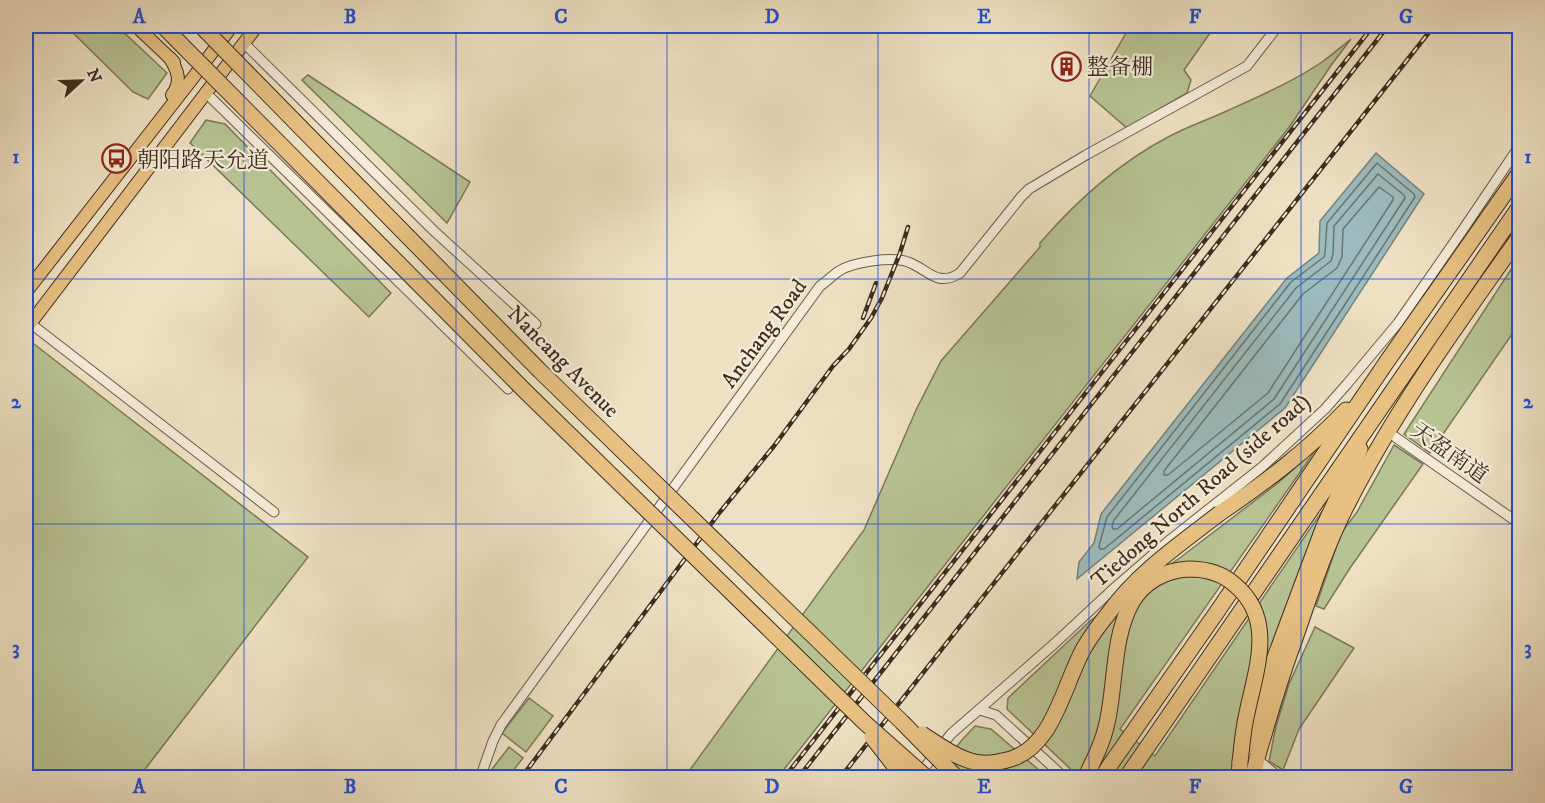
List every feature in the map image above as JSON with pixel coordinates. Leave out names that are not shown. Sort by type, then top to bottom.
[{"type":"highway","points":[[163,26],[526,392],[864,722],[927,777]]},
{"type":"highway","name":"Nancang Avenue","points":[[201,26],[540,371],[902,722]]},
{"type":"highway","points":[[1101,777],[1520,172]]},
{"type":"highway","points":[[1126,777],[1519,206]]},
{"type":"highway","points":[[1253,777],[1284,670],[1331,540],[1347,504],[1412,393],[1520,236]]},
{"type":"highway","points":[[902,722],[954,753],[975,762],[1000,762],[1024,753],[1044,734],[1084,648],[1124,593],[1169,552],[1220,513],[1261,486],[1322,435],[1388,360]]},
{"type":"highway","points":[[1240,770],[1265,684],[1324,526],[1385,401]]},
{"type":"highway","points":[[1085,777],[1099,749],[1107,724],[1117,654],[1122,628],[1129,609],[1138,594],[1149,583],[1161,575],[1184,569],[1204,569],[1230,580],[1246,595],[1256,616],[1260,640],[1258,669],[1247,711],[1240,770]]},
{"type":"highway","points":[[864,722],[876,742],[904,777]]},
{"type":"highway","points":[[902,722],[957,777]]},
{"type":"main road","points":[[136,26],[205,92]]},
{"type":"main road","points":[[28,326],[257,26]]},
{"type":"main road","points":[[26,292],[192,79],[229,27],[244,43]]},
{"type":"main road","points":[[127,160],[142,134],[175,91],[178,83],[176,69],[170,58]]},
{"type":"street","name":"Anchang Road","points":[[480,777],[501,725],[820,286],[841,270],[874,260],[906,261],[939,279],[952,278],[960,273],[1029,189],[1247,66],[1278,26]]},
{"type":"street","points":[[244,43],[434,231],[536,324]]},
{"type":"street","points":[[205,92],[508,389]]},
{"type":"street","name":"Tiedong North Road (side road)","points":[[916,777],[951,735],[1111,591],[1170,539],[1262,467],[1325,409],[1398,323],[1520,145]]},
{"type":"street","points":[[28,326],[274,512]]},
{"type":"street","name":"天盈南道","points":[[1388,432],[1520,524]]},
{"type":"street","points":[[980,710],[996,715],[1065,777]]},
{"type":"street","points":[[1257,759],[1280,777]]},
{"type":"green space","points":[[66,26],[117,26],[167,73],[148,99],[133,92]]},
{"type":"green space","points":[[1130,26],[1215,26],[1184,70],[1191,80],[1187,93],[1127,128],[1090,96]]},
{"type":"green space","points":[[1351,39],[1290,126],[778,777],[684,778],[864,530],[916,410],[941,361],[1040,247],[1040,243],[1054,227],[1100,183],[1152,146],[1177,132],[1288,82],[1322,62]]},
{"type":"green space","points":[[308,75],[470,182],[447,223],[302,80]]},
{"type":"green space","points":[[206,120],[225,124],[391,293],[369,317],[190,143]]},
{"type":"green space","points":[[1519,257],[1519,324],[1430,453],[1404,434]]},
{"type":"green space","points":[[34,344],[308,557],[139,777],[26,777],[26,354]]},
{"type":"green space","points":[[1394,445],[1423,464],[1324,609],[1316,606],[1341,533],[1357,512]]},
{"type":"green space","points":[[1317,448],[1120,729],[1155,756],[1327,504],[1233,777],[1079,777],[1007,709],[1008,698],[1090,621],[1181,557],[1278,483]]},
{"type":"green space","points":[[1315,627],[1354,648],[1299,729],[1283,770],[1269,761],[1276,726],[1289,684]]},
{"type":"green space","points":[[529,698],[553,716],[526,752],[502,733]]},
{"type":"green space","points":[[975,726],[991,729],[1047,777],[931,778]]},
{"type":"green space","points":[[509,747],[523,758],[508,777],[486,777]]},
{"type":"water","points":[[1376,153],[1424,194],[1285,408],[1077,579],[1079,562],[1094,543],[1101,514],[1287,278],[1319,253],[1320,221]]},
{"type":"railway","points":[[784,778],[1373,26]]},
{"type":"railway","points":[[798,778],[1388,26]]},
{"type":"railway","points":[[840,778],[1434,26]]},
{"type":"railway","points":[[521,778],[720,512],[774,446],[871,318],[882,298],[908,227]]},
{"type":"railway","points":[[863,318],[876,283]]},
{"type":"place","name":"整备棚","points":[[1066,66]]},
{"type":"place","name":"朝阳路天允道","points":[[116,159]]}]
